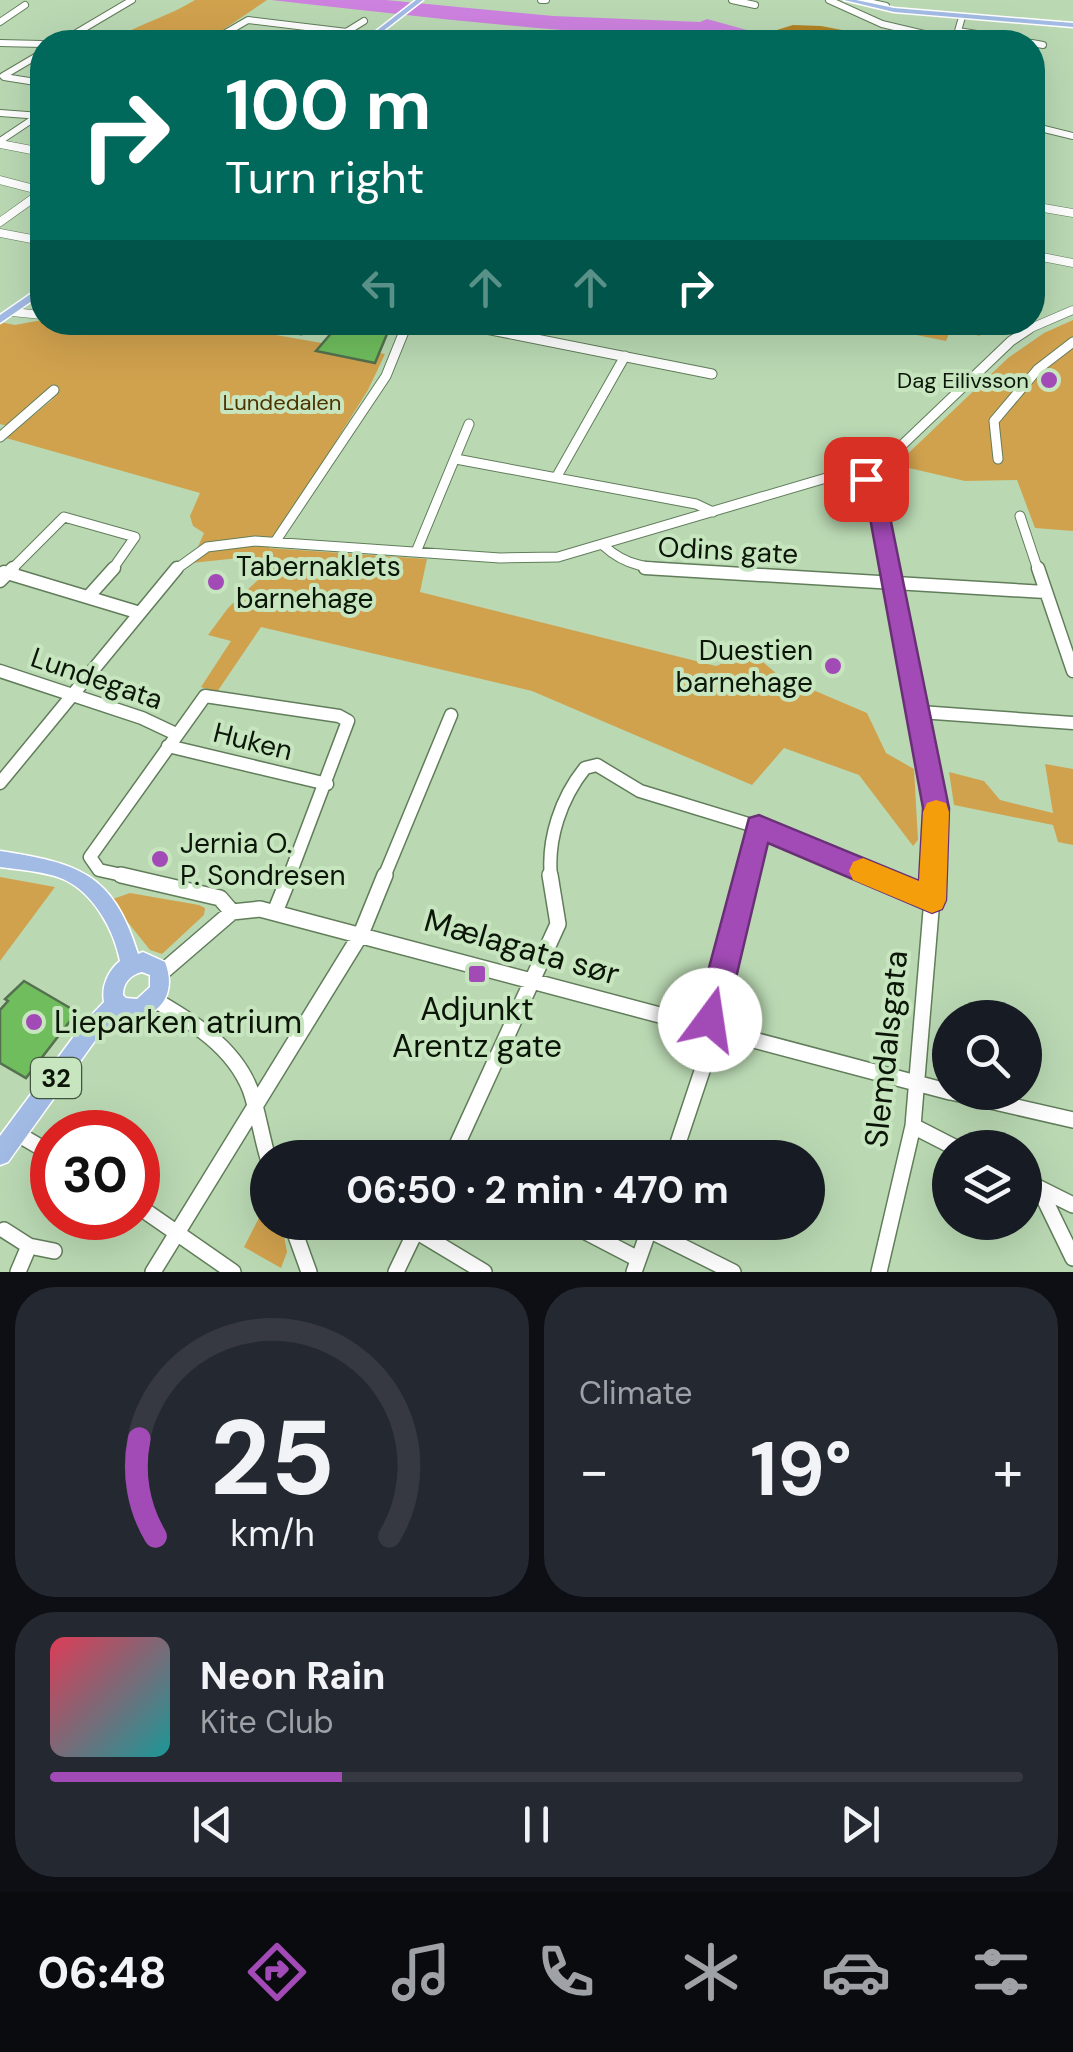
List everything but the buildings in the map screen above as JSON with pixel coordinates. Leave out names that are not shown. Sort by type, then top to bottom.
[{"type":"main road","points":[[848,0],[884,9],[1073,24]]},
{"type":"main road","points":[[380,30],[418,1]]},
{"type":"main road","points":[[6,319],[30,301]]},
{"type":"main road","points":[[0,858],[70,873],[86,884],[125,938],[130,966],[149,963],[160,974],[161,984],[154,999],[132,1010],[116,1004]]},
{"type":"main road","name":"32","points":[[0,1154],[90,1032],[116,1004],[114,984],[130,966]]},
{"type":"street","points":[[81,30],[132,0]]},
{"type":"street","points":[[732,0],[755,5]]},
{"type":"street","points":[[830,0],[886,26],[904,30]]},
{"type":"street","points":[[860,0],[886,6],[884,9]]},
{"type":"street","points":[[0,22],[26,5]]},
{"type":"street","points":[[270,22],[282,14]]},
{"type":"street","points":[[958,30],[962,17]]},
{"type":"street","points":[[229,30],[248,20],[336,30]]},
{"type":"street","points":[[350,30],[364,21]]},
{"type":"street","points":[[0,43],[30,44]]},
{"type":"street","points":[[2,76],[30,61]]},
{"type":"street","points":[[2,76],[30,81]]},
{"type":"street","points":[[0,113],[30,114]]},
{"type":"street","points":[[0,142],[30,122]]},
{"type":"street","points":[[1045,129],[1073,136]]},
{"type":"street","points":[[0,142],[30,149]]},
{"type":"street","points":[[0,180],[30,189]]},
{"type":"street","points":[[0,222],[30,201]]},
{"type":"street","points":[[1045,208],[1073,213]]},
{"type":"street","points":[[0,232],[30,238]]},
{"type":"street","points":[[1045,258],[1073,263]]},
{"type":"street","points":[[1045,321],[1073,310]]},
{"type":"street","points":[[275,542],[386,376],[403,335]]},
{"type":"street","points":[[518,335],[712,374]]},
{"type":"street","points":[[2,776],[192,554],[230,542],[275,542],[536,559],[604,546],[858,470],[898,450],[1021,335]]},
{"type":"street","points":[[998,460],[994,421],[1038,369],[1073,342]]},
{"type":"street","points":[[557,476],[624,356]]},
{"type":"street","points":[[0,438],[54,390]]},
{"type":"street","points":[[416,552],[469,424]]},
{"type":"street","points":[[456,458],[696,504],[713,512]]},
{"type":"street","name":"Slemdalsgata","points":[[858,470],[874,490],[936,808],[912,1126],[879,1272]]},
{"type":"street","points":[[1020,516],[1073,671]]},
{"type":"street","points":[[3,575],[64,517],[135,536],[130,549],[88,597]]},
{"type":"street","name":"Odins gate","points":[[604,546],[618,560],[638,567],[1045,592]]},
{"type":"street","points":[[3,575],[140,612]]},
{"type":"street","name":"Lundegata","points":[[0,671],[72,695],[172,740]]},
{"type":"street","points":[[172,740],[205,696],[339,716],[348,721],[327,784],[274,912]]},
{"type":"street","points":[[920,712],[1073,723]]},
{"type":"street","points":[[153,1272],[361,934],[451,714]]},
{"type":"street","name":"Huken","points":[[172,740],[327,784]]},
{"type":"street","name":"Mælagata sør","points":[[172,740],[90,857],[99,870],[220,898],[232,912],[243,908],[274,912],[932,1087]]},
{"type":"street","points":[[459,1140],[558,924],[560,908],[550,873],[557,830],[575,782],[591,766],[602,767],[656,798],[759,826],[932,900]]},
{"type":"street","points":[[679,1140],[712,1031],[759,826]]},
{"type":"street","points":[[160,974],[232,912]]},
{"type":"street","points":[[154,999],[218,1042],[248,1084],[263,1140]]},
{"type":"street","name":"Mælagata sør","points":[[1029,1110],[1073,1120]]},
{"type":"street","points":[[912,1126],[932,1136]]},
{"type":"street","points":[[16,1133],[30,1141]]},
{"type":"street","points":[[1042,1190],[1073,1205]]},
{"type":"street","points":[[1042,1203],[1073,1258]]},
{"type":"street","points":[[160,1220],[233,1272]]},
{"type":"street","points":[[4,1230],[30,1246],[54,1252]]},
{"type":"street","points":[[297,1240],[306,1271]]},
{"type":"street","points":[[396,1272],[412,1240]]},
{"type":"street","points":[[437,1240],[484,1272]]},
{"type":"street","points":[[595,1240],[636,1266],[645,1240]]},
{"type":"street","points":[[675,1240],[733,1272]]},
{"type":"street","points":[[18,1272],[30,1246]]},
{"type":"green space","points":[[195,0],[267,0],[223,30],[131,30]]},
{"type":"green space","points":[[1073,320],[1073,531],[1035,528],[1017,480],[965,481],[896,465],[1008,358],[1045,333]]},
{"type":"green space","name":"Lundedalen","points":[[0,322],[30,322],[30,335],[276,335],[385,354],[368,390],[269,548],[427,559],[420,592],[716,666],[751,652],[778,675],[867,713],[886,753],[914,769],[918,840],[913,846],[859,775],[784,748],[752,785],[532,691],[261,627],[217,692],[201,687],[231,641],[208,635],[228,608],[273,566],[249,557],[191,563],[204,533],[193,526],[190,516],[200,493],[6,438],[53,399],[42,396],[8,426],[0,424]]},
{"type":"green space","points":[[917,335],[948,335],[946,341]]},
{"type":"green space","points":[[1045,764],[1073,769],[1073,845],[1058,842],[1053,825],[954,805],[949,772],[984,781],[1000,800],[1053,813]]},
{"type":"green space","points":[[0,877],[55,887],[0,961]]},
{"type":"green space","points":[[130,893],[199,905],[205,908],[204,915],[162,954],[150,950],[110,900]]},
{"type":"green space","points":[[250,1235],[250,1240],[285,1240],[287,1252],[281,1268],[244,1247]]},
{"type":"shaded area","points":[[271,0],[386,0],[553,16],[700,22],[707,19],[747,30],[563,30]]},
{"type":"shaded area","points":[[793,25],[842,30],[777,30]]},
{"type":"slow traffic","points":[[863,871],[932,900],[936,812]]},
{"type":"place","name":"Dag Eilivsson","points":[[1049,380]]},
{"type":"place","name":"Tabernaklets barnehage","points":[[216,582]]},
{"type":"place","name":"Duestien barnehage","points":[[833,666]]},
{"type":"place","name":"Jernia O. P. Sondresen","points":[[160,859]]},
{"type":"place","name":"Adjunkt Arentz gate","points":[[477,974]]},
{"type":"place","name":"Lieparken atrium","points":[[34,1022]]},
{"type":"route","points":[[710,1020],[759,826],[932,900],[936,808],[878,507],[874,490],[866,479]]}]
